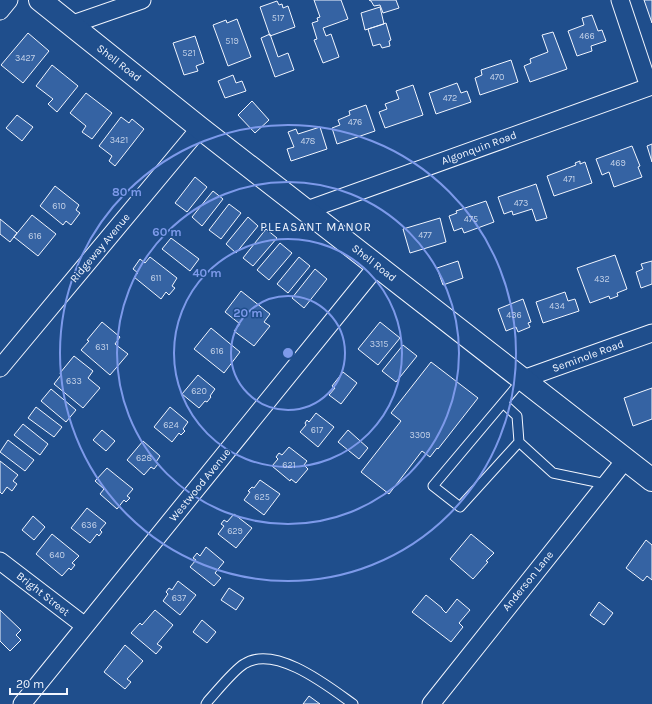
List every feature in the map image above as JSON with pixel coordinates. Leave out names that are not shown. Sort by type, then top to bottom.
[{"type":"street","points":[[0,11],[9,0]]},
{"type":"street","name":"Shell Road","points":[[40,0],[200,128],[652,480]]},
{"type":"street","points":[[70,25],[142,0]]},
{"type":"street","points":[[620,0],[651,86]]},
{"type":"street","name":"Algonquin Road","points":[[307,210],[651,86]]},
{"type":"street","name":"Ridgeway Avenue","points":[[0,368],[200,128]]},
{"type":"street","name":"Westwood Avenue","points":[[22,704],[377,266]]},
{"type":"street","name":"Seminole Road","points":[[523,379],[652,333]]},
{"type":"street","name":"Anderson Lane","points":[[431,704],[626,459]]},
{"type":"street","name":"Bright Street","points":[[0,561],[85,626]]},
{"type":"lane","points":[[503,403],[518,416],[519,442],[460,507],[433,486],[523,379]]},
{"type":"lane","points":[[519,442],[553,473],[606,484]]},
{"type":"lane","points":[[206,704],[242,664],[254,658],[268,658],[292,666],[324,683],[353,704]]},
{"type":"building","points":[[314,0],[341,0],[348,19],[323,28],[326,36],[331,34],[339,57],[323,63],[314,40],[317,39],[312,23],[318,21],[317,18],[320,17]]},
{"type":"building","points":[[369,0],[396,0],[399,8],[383,13],[380,5],[374,6]]},
{"type":"building","points":[[644,0],[652,0],[652,23]]},
{"type":"building","points":[[277,1],[279,5],[282,4],[283,8],[288,6],[295,27],[270,36],[260,7]]},
{"type":"building","points":[[380,7],[384,24],[365,30],[361,13]]},
{"type":"building","points":[[592,15],[598,31],[602,30],[606,41],[591,46],[592,51],[577,56],[568,31],[584,25],[582,18]]},
{"type":"building","points":[[237,19],[251,57],[228,66],[213,25],[226,20],[227,23]]},
{"type":"building","points":[[386,23],[391,40],[389,41],[390,46],[382,48],[380,44],[373,46],[368,29]]},
{"type":"building","points":[[553,32],[567,69],[530,82],[524,66],[531,63],[530,59],[548,52],[542,35]]},
{"type":"building","points":[[28,33],[49,51],[23,83],[1,65]]},
{"type":"building","points":[[270,34],[278,57],[288,53],[294,70],[275,77],[261,38]]},
{"type":"building","points":[[195,36],[204,63],[196,66],[198,71],[184,75],[173,43]]},
{"type":"building","points":[[511,60],[518,82],[480,95],[475,78],[482,75],[481,70]]},
{"type":"building","points":[[52,65],[78,86],[57,112],[48,104],[53,99],[36,86]]},
{"type":"building","points":[[233,75],[236,83],[242,81],[246,91],[225,98],[218,81]]},
{"type":"building","points":[[457,83],[461,93],[467,91],[471,102],[436,114],[429,93]]},
{"type":"building","points":[[413,85],[423,115],[385,128],[379,112],[387,109],[385,104],[399,99],[396,91]]},
{"type":"building","points":[[86,93],[112,113],[92,139],[82,132],[86,126],[70,113]]},
{"type":"building","points":[[252,101],[269,120],[255,133],[238,115]]},
{"type":"building","points":[[366,105],[375,131],[337,144],[332,128],[340,125],[338,120],[350,115],[349,111]]},
{"type":"building","points":[[17,115],[33,127],[22,141],[6,128]]},
{"type":"building","points":[[121,117],[129,123],[132,119],[144,129],[115,166],[109,161],[112,156],[99,146]]},
{"type":"building","points":[[320,127],[327,149],[291,161],[287,149],[294,147],[288,132],[296,129],[298,134]]},
{"type":"building","points":[[652,144],[652,162],[647,146]]},
{"type":"building","points":[[632,146],[640,166],[638,167],[642,177],[614,187],[609,172],[602,175],[596,159]]},
{"type":"building","points":[[580,161],[580,164],[585,162],[592,183],[554,196],[547,176],[576,165],[575,163]]},
{"type":"building","points":[[195,177],[207,187],[187,212],[175,203]]},
{"type":"building","points":[[536,184],[547,218],[536,221],[532,209],[513,215],[512,211],[504,214],[498,197]]},
{"type":"building","points":[[55,186],[79,205],[76,210],[80,213],[71,225],[66,221],[63,225],[40,206]]},
{"type":"building","points":[[213,191],[223,199],[202,226],[192,217]]},
{"type":"building","points":[[486,201],[494,222],[464,233],[462,228],[454,231],[449,216],[457,213],[456,211]]},
{"type":"building","points":[[229,204],[241,213],[221,239],[209,230]]},
{"type":"building","points":[[32,215],[56,234],[38,256],[14,237]]},
{"type":"building","points":[[248,217],[258,226],[236,253],[226,244]]},
{"type":"building","points":[[440,218],[446,242],[410,253],[403,229]]},
{"type":"building","points":[[0,219],[17,233],[10,242],[0,234]]},
{"type":"building","points":[[266,229],[277,238],[253,266],[243,258]]},
{"type":"building","points":[[171,238],[199,259],[190,271],[162,249]]},
{"type":"building","points":[[280,243],[292,253],[269,280],[257,270]]},
{"type":"building","points":[[615,255],[627,289],[617,293],[618,296],[610,299],[609,296],[590,303],[577,268]]},
{"type":"building","points":[[150,257],[177,278],[172,286],[175,288],[169,295],[166,292],[161,299],[134,277],[138,273],[133,269],[140,259],[145,263]]},
{"type":"building","points":[[299,257],[310,266],[288,293],[277,284]]},
{"type":"building","points":[[458,261],[463,278],[443,285],[437,268]]},
{"type":"building","points":[[652,261],[652,284],[641,288],[636,272],[643,269],[641,264]]},
{"type":"building","points":[[315,269],[327,279],[304,308],[292,298]]},
{"type":"building","points":[[241,291],[270,314],[264,322],[270,326],[254,346],[234,331],[240,324],[225,312]]},
{"type":"building","points":[[565,292],[568,301],[575,299],[579,311],[543,323],[536,302]]},
{"type":"building","points":[[523,299],[531,322],[528,323],[530,327],[518,332],[516,327],[506,331],[498,309]]},
{"type":"building","points":[[102,322],[120,337],[115,344],[128,354],[110,375],[81,350]]},
{"type":"building","points":[[380,322],[400,338],[378,365],[358,349]]},
{"type":"building","points":[[211,328],[240,352],[224,373],[194,349]]},
{"type":"building","points":[[403,345],[417,356],[396,382],[382,371]]},
{"type":"building","points":[[74,356],[93,371],[88,378],[100,388],[83,408],[54,384],[61,375],[60,373]]},
{"type":"building","points":[[431,362],[478,398],[438,449],[437,448],[430,457],[422,451],[389,494],[361,472],[401,421],[391,413]]},
{"type":"building","points":[[343,372],[357,383],[341,404],[329,395],[335,388],[332,386]]},
{"type":"building","points":[[198,375],[215,389],[207,402],[205,401],[199,408],[182,394]]},
{"type":"building","points":[[652,388],[652,419],[633,426],[624,398]]},
{"type":"building","points":[[51,389],[76,410],[66,422],[41,401]]},
{"type":"building","points":[[36,407],[62,427],[54,437],[28,418]]},
{"type":"building","points":[[170,407],[188,422],[183,429],[185,431],[181,435],[179,433],[172,442],[154,427]]},
{"type":"building","points":[[316,413],[334,427],[318,447],[300,432],[306,425],[305,423],[307,420],[309,422]]},
{"type":"building","points":[[23,424],[48,444],[40,455],[14,435]]},
{"type":"building","points":[[102,430],[115,441],[106,451],[93,440]]},
{"type":"building","points":[[348,430],[368,448],[359,459],[338,442]]},
{"type":"building","points":[[8,440],[34,460],[25,471],[0,452]]},
{"type":"building","points":[[143,441],[160,456],[156,462],[158,464],[154,469],[151,467],[144,475],[127,460]]},
{"type":"building","points":[[289,447],[307,461],[304,465],[308,469],[296,483],[291,479],[290,481],[272,466],[278,459],[276,457],[279,453],[282,455]]},
{"type":"building","points":[[0,461],[18,475],[13,481],[17,484],[12,491],[7,487],[2,494],[0,492]]},
{"type":"building","points":[[107,468],[133,489],[127,496],[130,498],[126,502],[124,500],[117,509],[100,494],[104,489],[95,481]]},
{"type":"building","points":[[260,480],[280,494],[264,515],[244,500],[250,492],[248,491],[252,487],[254,488]]},
{"type":"building","points":[[87,508],[106,523],[100,530],[102,532],[99,536],[97,534],[90,543],[71,528]]},
{"type":"building","points":[[234,514],[252,528],[236,548],[218,534],[224,526],[221,524],[224,520],[227,522]]},
{"type":"building","points":[[33,516],[45,527],[34,540],[22,530]]},
{"type":"building","points":[[52,534],[79,556],[72,563],[75,565],[71,570],[69,568],[62,576],[36,554]]},
{"type":"building","points":[[471,534],[494,553],[473,579],[450,559]]},
{"type":"building","points":[[646,540],[652,545],[652,580],[647,576],[643,581],[626,568]]},
{"type":"building","points":[[206,547],[224,562],[215,573],[221,578],[214,586],[190,567],[196,560],[193,558],[197,553],[200,556]]},
{"type":"building","points":[[178,581],[196,595],[180,615],[163,601],[168,594],[166,592],[169,588],[172,590]]},
{"type":"building","points":[[229,588],[244,598],[236,610],[221,600]]},
{"type":"building","points":[[426,595],[446,613],[457,599],[470,610],[459,623],[463,627],[451,642],[412,612]]},
{"type":"building","points":[[599,602],[613,613],[604,625],[590,615]]},
{"type":"building","points":[[0,610],[21,630],[16,635],[21,640],[10,651],[0,641]]},
{"type":"building","points":[[155,610],[173,625],[157,644],[162,647],[156,654],[131,633],[140,623],[142,625]]},
{"type":"building","points":[[202,620],[216,632],[207,643],[193,632]]},
{"type":"building","points":[[125,645],[143,661],[127,679],[131,682],[125,689],[104,672]]},
{"type":"building","points":[[309,696],[320,704],[303,704]]},
{"type":"district","name":"PLEASANT MANOR","points":[[316,227]]}]
